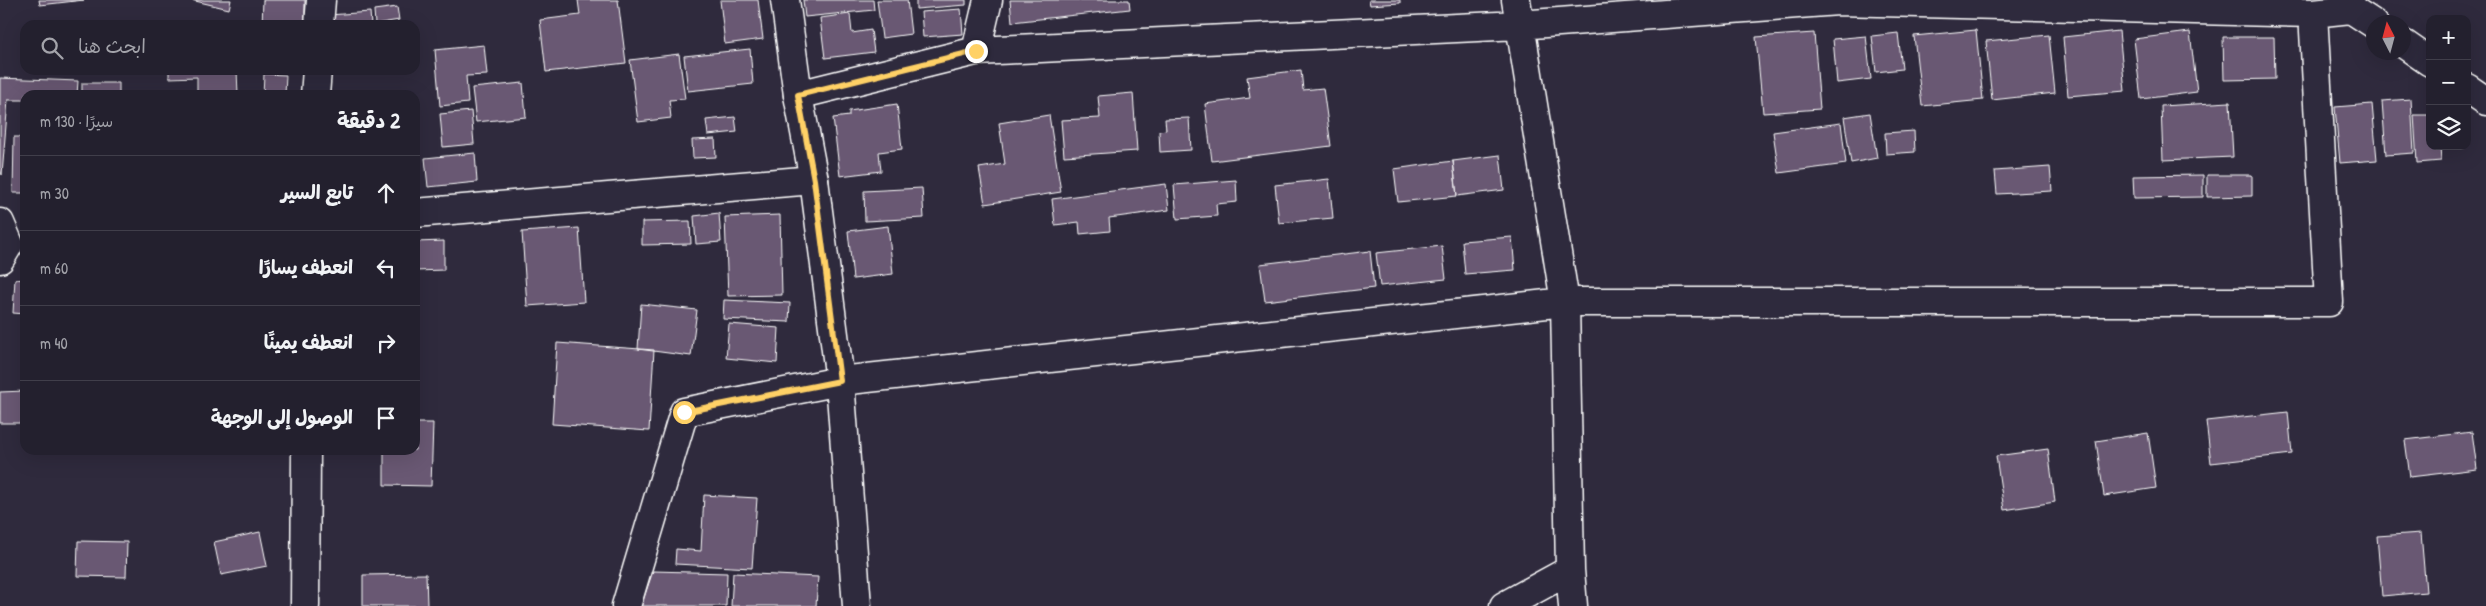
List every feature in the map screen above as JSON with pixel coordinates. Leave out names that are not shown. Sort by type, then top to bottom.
[{"type":"street","points":[[320,20],[321,0]]},
{"type":"street","points":[[785,0],[798,95],[814,180],[840,381],[857,606]]},
{"type":"street","points":[[976,51],[988,0]]},
{"type":"street","points":[[798,95],[976,51],[1517,13],[1838,0],[2313,13],[2350,4],[2366,17]]},
{"type":"street","points":[[1517,13],[1565,302],[1570,570],[1573,606]]},
{"type":"street","points":[[626,606],[684,412],[840,381],[1565,302],[2329,302],[2313,13]]},
{"type":"street","points":[[2411,49],[2427,60]]},
{"type":"street","points":[[315,90],[317,75]]},
{"type":"street","points":[[2471,91],[2486,100]]},
{"type":"street","points":[[420,213],[814,180]]},
{"type":"street","points":[[305,606],[306,455]]},
{"type":"street","points":[[1504,606],[1570,570]]},
{"type":"building","points":[[39,0],[84,0],[40,5]]},
{"type":"building","points":[[191,0],[231,0],[229,9]]},
{"type":"building","points":[[263,0],[305,0],[305,20],[262,20]]},
{"type":"building","points":[[578,0],[618,0],[626,63],[546,72],[540,20],[580,15]]},
{"type":"building","points":[[720,0],[758,0],[763,39],[725,44]]},
{"type":"building","points":[[803,0],[873,0],[874,10],[805,17]]},
{"type":"building","points":[[877,0],[907,0],[911,34],[882,38]]},
{"type":"building","points":[[916,0],[966,0],[966,5],[916,9]]},
{"type":"building","points":[[1010,0],[1129,0],[1130,9],[1012,22]]},
{"type":"building","points":[[1369,0],[1400,0],[1400,3],[1370,5]]},
{"type":"building","points":[[397,7],[399,20],[375,20],[374,10]]},
{"type":"building","points":[[961,9],[963,34],[923,37],[921,12]]},
{"type":"building","points":[[370,12],[371,20],[330,20],[329,15]]},
{"type":"building","points":[[850,14],[852,33],[871,30],[874,52],[825,58],[820,18]]},
{"type":"building","points":[[1976,30],[1983,100],[1922,106],[1914,36]]},
{"type":"building","points":[[2119,31],[2125,91],[2068,96],[2063,37]]},
{"type":"building","points":[[2190,32],[2197,92],[2141,99],[2134,39]]},
{"type":"building","points":[[1814,33],[1820,109],[1763,113],[1756,37]]},
{"type":"building","points":[[1898,33],[1902,69],[1876,72],[1872,36]]},
{"type":"building","points":[[2049,35],[2055,93],[1992,100],[1986,41]]},
{"type":"building","points":[[1866,36],[1871,79],[1837,83],[1833,39]]},
{"type":"building","points":[[2223,37],[2274,37],[2275,79],[2224,80]]},
{"type":"building","points":[[484,45],[487,75],[466,76],[468,103],[440,106],[435,50]]},
{"type":"building","points":[[750,49],[753,84],[688,91],[684,56]]},
{"type":"building","points":[[679,54],[685,99],[669,100],[671,118],[638,122],[630,60]]},
{"type":"building","points":[[1301,70],[1303,90],[1323,88],[1331,146],[1212,161],[1205,104],[1250,98],[1247,77]]},
{"type":"building","points":[[169,75],[237,75],[238,90],[197,90],[197,77],[169,78]]},
{"type":"building","points":[[264,75],[286,75],[285,90],[263,90]]},
{"type":"building","points":[[0,78],[78,81],[77,90],[20,90],[20,100],[8,100],[2,175],[0,170]]},
{"type":"building","points":[[82,83],[119,83],[119,90],[82,90]]},
{"type":"building","points":[[523,83],[526,117],[476,122],[472,88]]},
{"type":"building","points":[[1133,93],[1137,151],[1064,156],[1061,120],[1100,118],[1098,96]]},
{"type":"building","points":[[2411,99],[2414,153],[2386,155],[2382,101]]},
{"type":"building","points":[[2230,102],[2233,157],[2163,160],[2161,106]]},
{"type":"building","points":[[897,104],[902,149],[879,152],[881,171],[840,176],[833,118],[849,116],[849,111]]},
{"type":"building","points":[[2372,104],[2377,160],[2340,163],[2335,107]]},
{"type":"building","points":[[471,111],[474,144],[443,147],[440,114]]},
{"type":"building","points":[[1870,113],[1877,158],[1851,163],[1844,117]]},
{"type":"building","points":[[1049,115],[1061,192],[985,204],[979,168],[1005,164],[999,123]]},
{"type":"building","points":[[2414,115],[2426,115],[2426,150],[2440,150],[2441,161],[2417,163]]},
{"type":"building","points":[[735,117],[737,132],[708,135],[706,120]]},
{"type":"building","points":[[1189,118],[1191,150],[1160,152],[1159,131],[1166,130],[1165,119]]},
{"type":"building","points":[[1841,123],[1846,164],[1779,173],[1773,132]]},
{"type":"building","points":[[1914,131],[1915,152],[1886,154],[1885,133]]},
{"type":"building","points":[[14,137],[20,137],[20,193],[13,193]]},
{"type":"building","points":[[715,139],[716,157],[693,158],[692,140]]},
{"type":"building","points":[[475,153],[477,182],[428,187],[425,158]]},
{"type":"building","points":[[1500,155],[1504,190],[1457,196],[1453,161]]},
{"type":"building","points":[[1453,161],[1457,196],[1398,202],[1394,169]]},
{"type":"building","points":[[2050,167],[2052,191],[1997,194],[1995,171]]},
{"type":"building","points":[[2203,175],[2203,197],[2134,198],[2133,176]]},
{"type":"building","points":[[2207,175],[2252,175],[2252,196],[2207,197]]},
{"type":"building","points":[[1329,179],[1333,218],[1279,223],[1275,185]]},
{"type":"building","points":[[1236,180],[1237,202],[1216,204],[1217,216],[1177,219],[1174,185]]},
{"type":"building","points":[[1166,184],[1169,210],[1109,218],[1110,231],[1080,234],[1079,222],[1055,225],[1052,199]]},
{"type":"building","points":[[922,188],[924,218],[865,221],[864,191]]},
{"type":"building","points":[[719,213],[721,242],[696,244],[694,216]]},
{"type":"building","points":[[780,215],[782,295],[728,296],[725,217]]},
{"type":"building","points":[[690,221],[691,244],[642,245],[642,222]]},
{"type":"building","points":[[888,226],[893,274],[853,279],[848,231]]},
{"type":"building","points":[[579,228],[584,302],[527,306],[522,232]]},
{"type":"building","points":[[1512,237],[1515,270],[1465,274],[1462,241]]},
{"type":"building","points":[[444,241],[444,270],[420,271],[420,242]]},
{"type":"building","points":[[1442,246],[1446,279],[1380,286],[1376,253]]},
{"type":"building","points":[[1370,251],[1374,288],[1265,301],[1260,264]]},
{"type":"building","points":[[15,279],[20,280],[20,314],[13,313]]},
{"type":"building","points":[[724,300],[790,303],[789,322],[723,319]]},
{"type":"building","points":[[641,304],[697,310],[691,356],[638,349]]},
{"type":"building","points":[[729,324],[779,328],[777,363],[726,358]]},
{"type":"building","points":[[557,343],[654,350],[649,431],[552,424]]},
{"type":"building","points":[[20,391],[20,423],[0,423],[0,392]]},
{"type":"building","points":[[2288,412],[2292,454],[2211,463],[2206,421]]},
{"type":"building","points":[[420,423],[433,423],[431,486],[384,485],[384,455],[420,455]]},
{"type":"building","points":[[2472,432],[2477,469],[2410,477],[2405,440]]},
{"type":"building","points":[[2148,433],[2156,488],[2104,496],[2096,441]]},
{"type":"building","points":[[2048,449],[2055,502],[2004,510],[1996,456]]},
{"type":"building","points":[[704,495],[757,498],[752,568],[675,564],[676,549],[701,551]]},
{"type":"building","points":[[260,532],[267,566],[221,575],[214,542]]},
{"type":"building","points":[[2421,533],[2426,592],[2382,596],[2377,536]]},
{"type":"building","points":[[78,541],[127,542],[126,577],[77,576]]},
{"type":"building","points":[[653,571],[727,573],[726,606],[641,606]]},
{"type":"building","points":[[733,573],[818,577],[816,606],[731,606]]},
{"type":"building","points":[[426,574],[427,606],[363,606],[363,575]]},
{"type":"route","points":[[684,412],[840,381],[814,180],[798,95],[976,51]]}]
